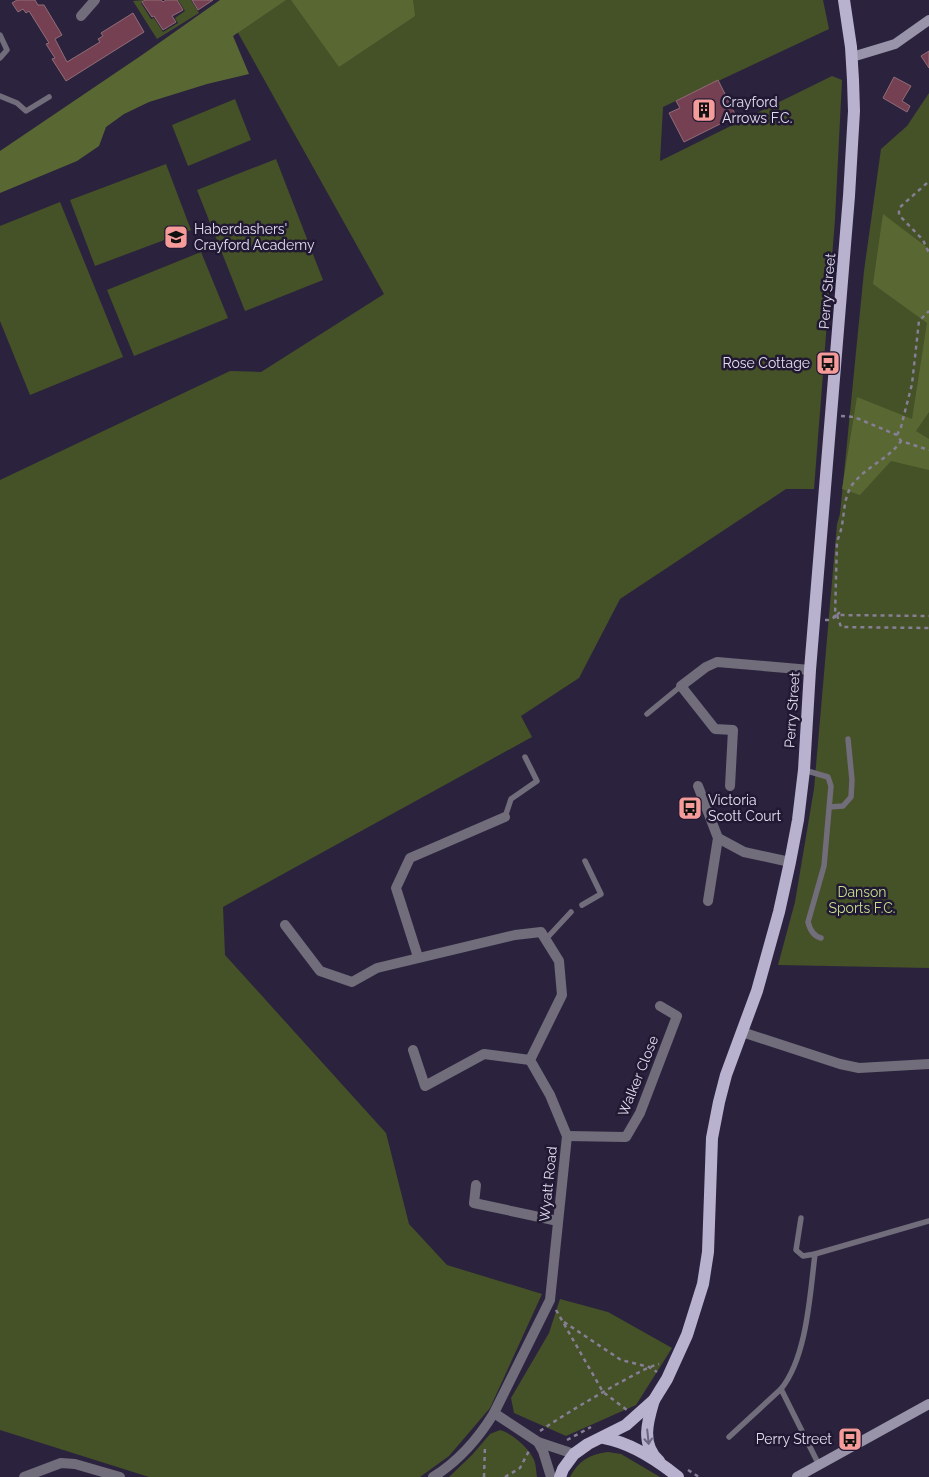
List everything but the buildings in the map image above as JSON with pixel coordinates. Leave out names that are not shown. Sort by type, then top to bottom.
[{"type":"main road","name":"Perry Street","points":[[574,1454],[635,1418],[654,1400],[667,1379],[687,1335],[702,1284],[708,1252],[712,1138],[726,1075],[757,991],[769,951],[798,820],[804,770],[810,670],[852,155],[854,111],[852,57],[844,0]]},
{"type":"main road","name":"Perry Street","points":[[654,1400],[648,1424],[648,1443],[654,1457],[667,1468]]},
{"type":"main road","points":[[604,1438],[627,1445],[667,1468],[678,1477]]},
{"type":"main road","points":[[560,1477],[563,1469],[574,1454]]},
{"type":"street","points":[[81,16],[95,0]]},
{"type":"street","points":[[852,57],[895,44],[929,20]]},
{"type":"street","points":[[730,786],[733,730],[715,729],[681,686],[706,667],[717,662],[810,670]]},
{"type":"street","points":[[698,786],[718,838],[708,901]]},
{"type":"street","points":[[418,957],[396,888],[410,858],[505,817]]},
{"type":"street","points":[[718,838],[744,852],[790,862]]},
{"type":"street","points":[[285,925],[320,971],[352,982],[377,968],[418,957],[541,932],[559,961],[562,995],[530,1060],[484,1054],[425,1086],[413,1050]]},
{"type":"street","name":"Walker Close","points":[[567,1136],[626,1137],[640,1113],[676,1016],[660,1006]]},
{"type":"street","points":[[742,1032],[850,1066],[880,1068],[929,1064]]},
{"type":"street","name":"Wyatt Road","points":[[432,1477],[459,1457],[478,1436],[494,1413],[550,1300],[567,1136],[550,1095],[530,1060]]},
{"type":"street","points":[[476,1186],[474,1203],[558,1221]]},
{"type":"street","points":[[797,1477],[809,1474],[819,1465],[929,1404]]},
{"type":"street","points":[[494,1413],[534,1446],[543,1451],[551,1477]]},
{"type":"street","points":[[534,1446],[574,1454]]},
{"type":"street","points":[[24,1477],[61,1463],[75,1464],[106,1475],[120,1477]]},
{"type":"lane","points":[[0,35],[7,50],[0,58]]},
{"type":"lane","points":[[0,96],[17,103],[26,111],[49,97]]},
{"type":"lane","points":[[647,714],[681,686]]},
{"type":"lane","points":[[830,807],[843,806],[851,797],[852,780],[848,738]]},
{"type":"lane","points":[[505,817],[511,799],[537,781],[525,757]]},
{"type":"lane","points":[[804,770],[828,778],[831,786],[824,866],[808,922],[811,931],[821,938]]},
{"type":"lane","points":[[582,905],[601,894],[585,862]]},
{"type":"lane","points":[[546,940],[571,912]]},
{"type":"lane","points":[[801,1218],[796,1250],[803,1256],[929,1220]]},
{"type":"lane","points":[[729,1436],[781,1389],[789,1379],[806,1329],[815,1254]]},
{"type":"lane","points":[[781,1389],[819,1465]]},
{"type":"path","points":[[927,183],[899,208],[899,214],[922,240],[929,253]]},
{"type":"path","points":[[897,435],[901,427],[912,384],[919,321],[929,311]]},
{"type":"path","points":[[832,414],[854,417],[897,435],[901,441],[929,450]]},
{"type":"path","points":[[815,619],[828,620],[835,617],[837,541],[840,535],[848,494],[856,480],[873,464],[896,448],[901,441]]},
{"type":"path","points":[[837,615],[840,612]]},
{"type":"path","points":[[837,615],[929,616]]},
{"type":"path","points":[[837,615],[841,627],[929,628]]},
{"type":"path","points":[[550,1300],[603,1392],[629,1411]]},
{"type":"path","points":[[562,1321],[621,1360],[649,1367],[659,1373]]},
{"type":"path","points":[[546,1434],[540,1431],[568,1412],[649,1367],[666,1363]]},
{"type":"path","points":[[563,1441],[592,1427]]},
{"type":"path","points":[[478,1436],[485,1443],[484,1477]]},
{"type":"path","points":[[505,1477],[520,1468],[534,1446]]},
{"type":"path","points":[[691,1472],[699,1477]]},
{"type":"green space","points":[[144,0],[141,3],[151,19],[154,18],[163,32],[178,23],[175,18],[185,11],[178,0],[191,0],[199,13],[157,39],[133,1]]},
{"type":"green space","points":[[220,0],[286,0],[233,36],[249,74],[207,84],[149,102],[124,114],[106,127],[99,146],[77,161],[0,193],[0,151]]},
{"type":"green space","points":[[233,0],[823,0],[829,29],[663,107],[660,161],[832,76],[842,80],[835,219],[814,489],[786,489],[620,599],[579,678],[521,716],[532,737],[223,907],[225,955],[386,1133],[409,1224],[447,1265],[542,1294],[490,1408],[449,1456],[420,1477],[149,1477],[0,1430],[0,480],[230,371],[261,372],[384,294],[223,6]]},
{"type":"green space","points":[[291,0],[413,0],[415,16],[339,67]]},
{"type":"green space","name":"Danson Sports F.C.","points":[[929,93],[929,968],[778,965],[795,902],[814,789],[837,524],[840,514],[864,271],[881,149],[907,126]]},
{"type":"green space","points":[[235,99],[251,140],[188,166],[172,125]]},
{"type":"green space","points":[[276,159],[323,280],[245,311],[197,190]]},
{"type":"green space","points":[[166,164],[191,230],[95,266],[70,200]]},
{"type":"green space","points":[[60,202],[123,357],[30,395],[0,321],[0,226]]},
{"type":"green space","points":[[883,214],[929,249],[929,412],[916,431],[929,439],[929,470],[891,461],[860,495],[842,489],[857,397],[912,419],[927,323],[873,284]]},
{"type":"green space","points":[[201,252],[228,318],[134,356],[107,290]]},
{"type":"green space","points":[[560,1299],[608,1312],[672,1348],[636,1405],[566,1436],[514,1413],[511,1398],[549,1333]]},
{"type":"green space","points":[[500,1430],[514,1437],[531,1454],[535,1462],[537,1477],[449,1477],[490,1434]]},
{"type":"green space","points":[[608,1452],[621,1454],[660,1477],[570,1477],[573,1471],[585,1459],[596,1454]]},
{"type":"place","name":"Crayford Arrows F.C.","points":[[704,110]]},
{"type":"place","name":"Haberdashers' Crayford Academy","points":[[176,237]]},
{"type":"place","name":"Rose Cottage","points":[[828,363]]},
{"type":"place","name":"Victoria Scott Court","points":[[690,808]]},
{"type":"place","name":"Perry Street","points":[[850,1439]]}]
